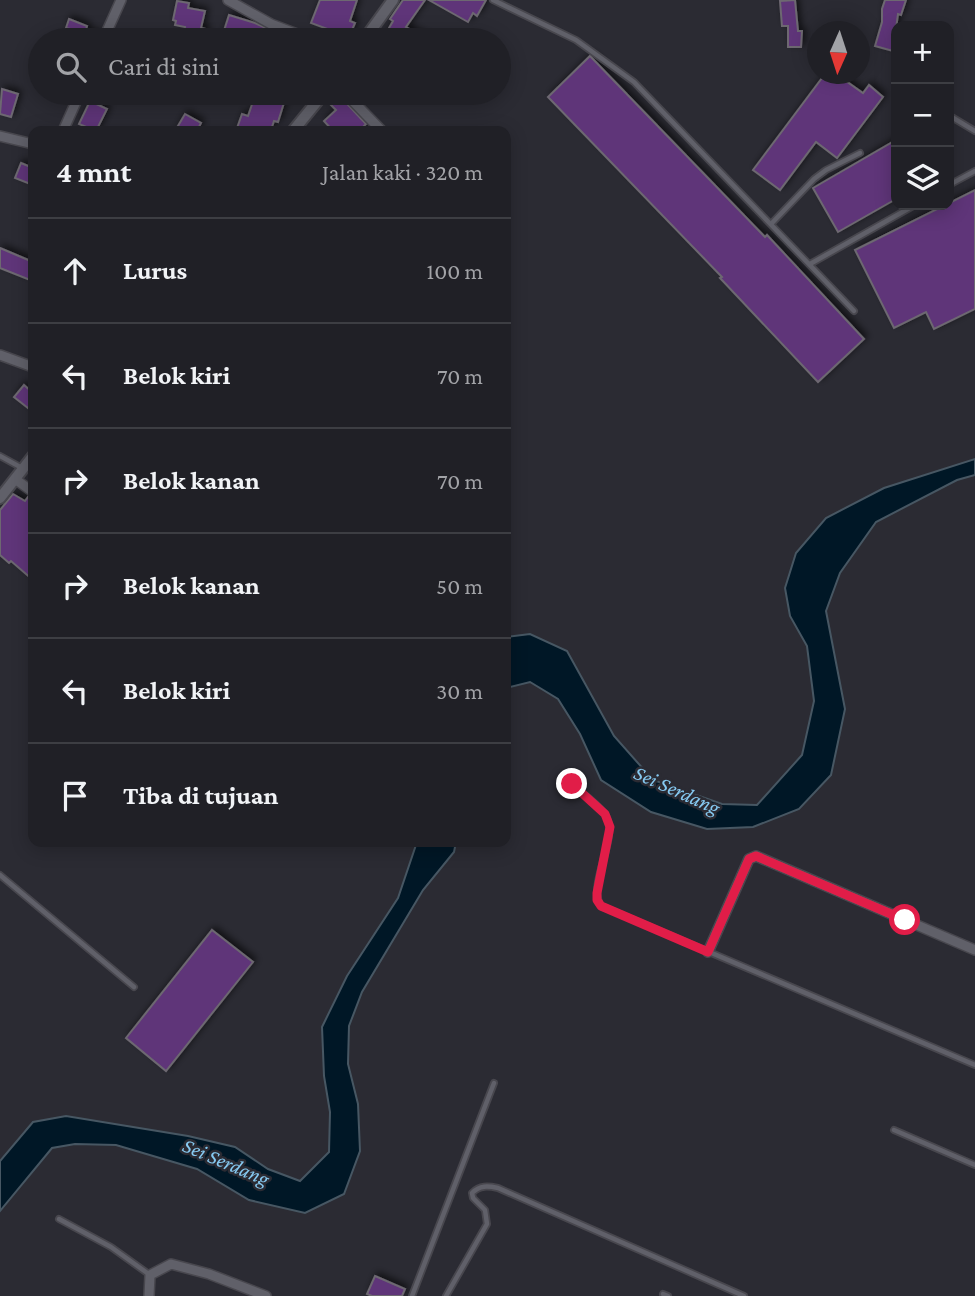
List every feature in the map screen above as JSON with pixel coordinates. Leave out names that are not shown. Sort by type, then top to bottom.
[{"type":"street","points":[[108,28],[121,0]]},
{"type":"street","points":[[228,0],[282,28]]},
{"type":"street","points":[[373,28],[393,0]]},
{"type":"street","points":[[65,126],[75,105]]},
{"type":"street","points":[[297,126],[314,105]]},
{"type":"street","points":[[357,105],[377,126]]},
{"type":"street","points":[[0,136],[28,143]]},
{"type":"street","points":[[0,355],[28,365]]},
{"type":"street","points":[[0,498],[28,462]]},
{"type":"street","points":[[15,479],[28,488]]},
{"type":"street","points":[[708,952],[749,859],[756,856],[975,950]]},
{"type":"street","points":[[149,1296],[150,1275],[165,1266],[180,1265],[266,1296]]},
{"type":"lane","points":[[494,0],[576,40],[634,82],[855,311]]},
{"type":"lane","points":[[954,118],[975,131]]},
{"type":"lane","points":[[772,223],[814,179],[860,153]]},
{"type":"lane","points":[[954,183],[975,171]]},
{"type":"lane","points":[[810,264],[906,210]]},
{"type":"lane","points":[[0,456],[23,469]]},
{"type":"lane","points":[[572,784],[605,814],[610,827],[597,893],[601,906],[975,1065]]},
{"type":"lane","points":[[0,875],[134,987]]},
{"type":"lane","points":[[412,1296],[494,1083]]},
{"type":"lane","points":[[894,1130],[975,1165]]},
{"type":"lane","points":[[446,1296],[487,1224],[485,1209],[473,1198],[472,1193],[489,1186],[744,1296]]},
{"type":"lane","points":[[59,1219],[111,1247],[150,1275]]},
{"type":"water","name":"Sei Serdang","points":[[975,459],[975,475],[957,480],[876,522],[840,573],[826,611],[845,709],[831,775],[799,809],[753,827],[707,829],[651,812],[601,780],[580,734],[558,699],[530,682],[511,687],[511,636],[530,634],[567,651],[614,736],[653,780],[722,804],[757,805],[802,755],[814,701],[807,646],[790,616],[785,588],[796,553],[826,518],[884,488]]},
{"type":"water","name":"Sei Serdang","points":[[415,847],[455,847],[454,852],[423,890],[362,992],[349,1026],[348,1064],[358,1104],[360,1151],[344,1194],[305,1213],[249,1200],[197,1169],[116,1145],[75,1144],[52,1148],[0,1211],[0,1161],[33,1122],[66,1116],[188,1136],[235,1147],[268,1169],[300,1181],[329,1152],[330,1112],[324,1076],[322,1027],[347,976],[398,898]]},
{"type":"building","points":[[320,0],[357,0],[350,21],[355,23],[353,28],[325,28],[311,23]]},
{"type":"building","points":[[403,0],[425,0],[408,28],[389,28],[393,21],[390,19]]},
{"type":"building","points":[[429,0],[486,0],[477,16],[473,13],[468,22]]},
{"type":"building","points":[[795,0],[798,31],[802,31],[801,47],[788,47],[788,26],[782,26],[780,1]]},
{"type":"building","points":[[885,0],[906,0],[897,21],[891,21],[891,50],[875,46],[882,22]]},
{"type":"building","points":[[177,1],[189,3],[188,8],[205,11],[201,28],[185,28],[175,25],[176,21],[173,20]]},
{"type":"building","points":[[229,15],[266,28],[225,28]]},
{"type":"building","points":[[69,19],[87,26],[86,28],[66,28]]},
{"type":"building","points":[[590,56],[765,237],[767,235],[864,339],[818,382],[720,278],[722,277],[548,97]]},
{"type":"building","points":[[818,84],[850,84],[863,93],[869,85],[883,97],[837,158],[816,142],[780,190],[753,170]]},
{"type":"building","points":[[2,89],[18,94],[11,117],[0,114]]},
{"type":"building","points":[[88,105],[98,105],[107,109],[98,126],[79,124]]},
{"type":"building","points":[[252,105],[283,105],[278,122],[274,121],[272,126],[238,126],[242,114],[248,116]]},
{"type":"building","points":[[331,105],[348,105],[366,124],[328,126],[324,121],[336,110]]},
{"type":"building","points":[[185,114],[201,123],[200,126],[178,126]]},
{"type":"building","points":[[891,143],[891,202],[838,232],[813,188]]},
{"type":"building","points":[[21,163],[28,166],[28,183],[15,178]]},
{"type":"building","points":[[975,190],[975,309],[934,329],[926,312],[894,328],[855,250],[935,210],[954,210],[954,200]]},
{"type":"building","points":[[0,248],[28,260],[28,279],[0,268]]},
{"type":"building","points":[[24,385],[28,389],[28,408],[14,397]]},
{"type":"building","points":[[13,494],[25,501],[28,497],[28,576],[0,555],[0,510]]},
{"type":"building","points":[[212,930],[253,962],[166,1071],[126,1038]]},
{"type":"building","points":[[375,1276],[405,1289],[402,1296],[367,1294]]},
{"type":"route","points":[[572,784],[605,814],[610,827],[597,893],[601,906],[708,952],[749,859],[756,856],[905,920]]}]
